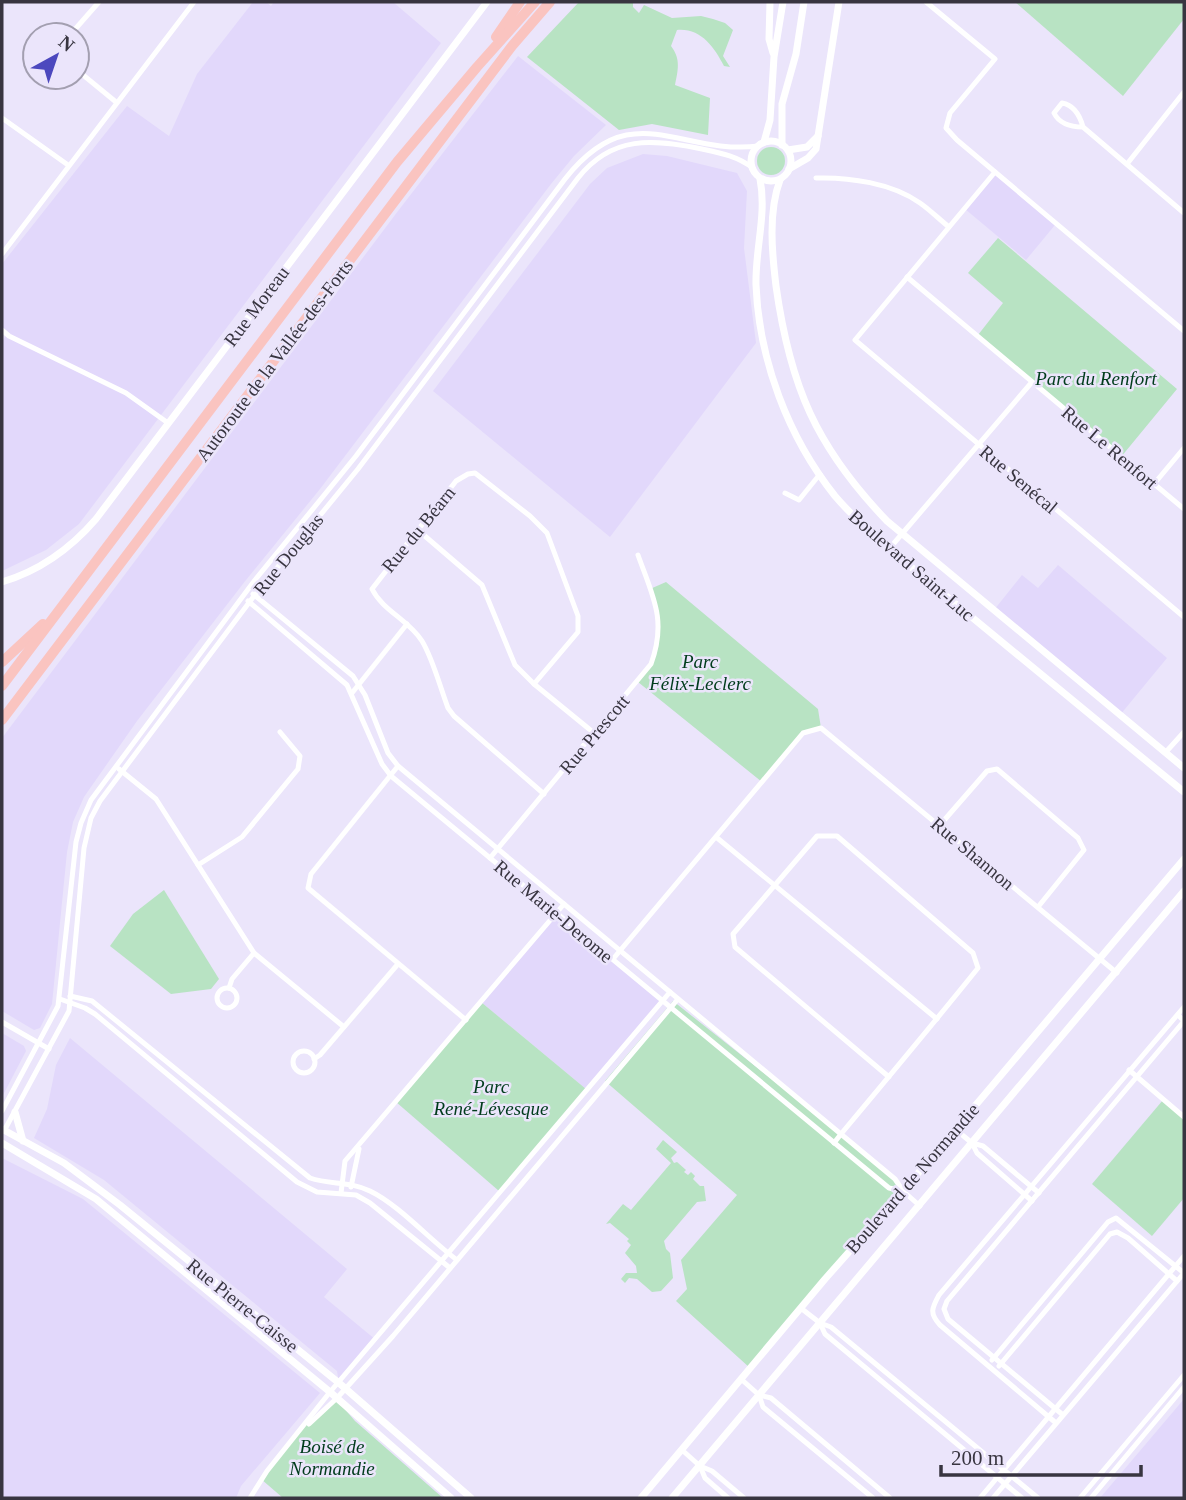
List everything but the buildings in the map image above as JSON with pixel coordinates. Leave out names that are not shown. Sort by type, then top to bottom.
[{"type":"highway","points":[[477,67],[520,2]]},
{"type":"highway","name":"Autoroute de la Vallée-des-Forts","points":[[2,686],[384,179],[535,2]]},
{"type":"highway","name":"Autoroute de la Vallée-des-Forts","points":[[2,720],[506,53],[550,2]]},
{"type":"highway","points":[[2,662],[61,607]]},
{"type":"street","points":[[82,21],[99,2]]},
{"type":"street","points":[[2,254],[194,2]]},
{"type":"street","name":"Rue Moreau","points":[[2,582],[45,563],[81,536],[487,2]]},
{"type":"street","points":[[770,2],[769,39],[774,57]]},
{"type":"street","points":[[783,2],[774,57],[769,120],[762,144],[753,156],[752,168],[760,179],[769,182],[780,180],[789,169],[812,155],[816,149],[839,2]]},
{"type":"street","points":[[789,169],[791,161],[785,147],[782,104],[796,54],[804,2]]},
{"type":"street","points":[[926,2],[995,59],[950,113],[947,128],[957,140],[1184,331]]},
{"type":"street","points":[[91,81],[116,102]]},
{"type":"street","points":[[1127,164],[1183,95]]},
{"type":"street","points":[[1083,127],[1072,127],[1057,119],[1054,113],[1056,108],[1062,103],[1069,104],[1080,117],[1083,127],[1184,212]]},
{"type":"street","points":[[2,118],[68,165]]},
{"type":"street","name":"Rue Douglas","points":[[3,1108],[55,1013],[60,997],[79,828],[91,800],[248,590],[356,456],[558,188],[583,158],[608,141],[640,132],[672,135],[732,148],[762,144]]},
{"type":"street","points":[[762,144],[774,141],[785,147],[807,148],[819,136]]},
{"type":"street","name":"Rue Douglas","points":[[3,1132],[65,1021],[71,1000],[87,833],[97,806],[249,602],[358,469],[590,164],[617,148],[651,141],[737,157],[752,168]]},
{"type":"street","points":[[907,277],[995,172]]},
{"type":"street","points":[[816,178],[834,177],[889,187],[918,201],[949,227]]},
{"type":"street","name":"Boulevard Saint-Luc","points":[[760,179],[762,204],[756,273],[761,327],[770,369],[782,401],[803,448],[820,474],[856,519],[889,549],[1184,792]]},
{"type":"street","name":"Boulevard Saint-Luc","points":[[780,180],[774,199],[773,261],[782,324],[794,377],[806,408],[832,455],[862,495],[902,534],[1184,768]]},
{"type":"street","name":"Rue Senécal","points":[[907,277],[855,340],[1184,617]]},
{"type":"street","name":"Rue Le Renfort","points":[[907,277],[1184,509]]},
{"type":"street","points":[[2,330],[9,336],[126,393],[168,423]]},
{"type":"street","points":[[889,549],[1032,382]]},
{"type":"street","points":[[1154,484],[1184,448]]},
{"type":"street","name":"Rue du Béarn","points":[[534,684],[578,632],[578,616],[547,533],[519,507],[474,473],[468,474],[456,481],[372,589],[377,598],[422,640],[448,708],[454,716],[544,794]]},
{"type":"street","points":[[785,493],[799,500],[820,474]]},
{"type":"street","points":[[418,531],[482,586],[515,665],[594,733]]},
{"type":"street","name":"Rue Prescott","points":[[490,858],[651,664],[659,644],[659,624],[656,604],[638,555]]},
{"type":"street","name":"Rue Marie-Derome","points":[[248,590],[353,676],[359,684],[388,753],[398,766],[895,1179],[903,1191],[920,1206]]},
{"type":"street","name":"Rue Marie-Derome","points":[[243,597],[347,684],[382,764],[391,776],[889,1188],[903,1191]]},
{"type":"street","points":[[352,693],[407,624]]},
{"type":"street","name":"Rue Shannon","points":[[716,837],[803,733],[821,727],[1117,973]]},
{"type":"street","points":[[198,865],[242,837],[298,769],[300,756],[280,732]]},
{"type":"street","points":[[1165,752],[1184,732]]},
{"type":"street","points":[[115,766],[156,799],[254,953],[344,1027]]},
{"type":"street","points":[[398,766],[311,873],[308,888],[466,1020]]},
{"type":"street","points":[[940,825],[987,771],[997,769],[1083,844],[1084,850],[1038,907]]},
{"type":"street","points":[[834,1143],[978,968],[973,953],[836,836],[817,836],[733,934],[735,947],[889,1076]]},
{"type":"street","points":[[612,959],[716,837],[937,1019]]},
{"type":"street","name":"Boulevard de Normandie","points":[[641,1498],[1184,859]]},
{"type":"street","name":"Boulevard de Normandie","points":[[672,1498],[1184,891]]},
{"type":"street","points":[[341,1193],[345,1161],[564,904]]},
{"type":"street","points":[[229,988],[232,979],[254,953]]},
{"type":"street","points":[[314,1059],[398,964]]},
{"type":"street","points":[[250,1498],[267,1471],[330,1392],[670,992]]},
{"type":"street","points":[[60,997],[92,1001],[310,1178],[321,1182],[352,1184],[372,1192],[457,1260]]},
{"type":"street","points":[[296,1436],[346,1388],[678,999]]},
{"type":"street","points":[[71,1000],[89,1010],[307,1188],[317,1192],[350,1194],[370,1203],[450,1268]]},
{"type":"street","points":[[1056,1423],[940,1325],[933,1317],[932,1311],[939,1295],[1184,1007]]},
{"type":"street","points":[[1063,1415],[948,1319],[944,1308],[947,1300],[1184,1021],[1178,1015]]},
{"type":"street","points":[[2,1022],[49,1049]]},
{"type":"street","points":[[306,1052],[314,1059],[314,1065],[307,1072],[300,1073],[293,1066],[293,1058],[298,1053],[306,1052]]},
{"type":"street","points":[[159,1068],[166,1060]]},
{"type":"street","points":[[1129,1070],[1184,1117]]},
{"type":"street","points":[[1105,1099],[1113,1106]]},
{"type":"street","points":[[15,1112],[23,1141]]},
{"type":"street","points":[[561,1121],[569,1128]]},
{"type":"street","points":[[240,1134],[245,1126]]},
{"type":"street","points":[[955,1129],[972,1143],[982,1146],[1039,1193]]},
{"type":"street","name":"Rue Pierre-Caisse","points":[[3,1132],[64,1163],[120,1205],[339,1382],[471,1498]]},
{"type":"street","name":"Rue Pierre-Caisse","points":[[2,1143],[96,1199],[330,1392],[451,1498]]},
{"type":"street","points":[[972,1143],[976,1153],[1031,1201]]},
{"type":"street","points":[[350,1194],[355,1162],[361,1145]]},
{"type":"street","points":[[492,1201],[500,1209]]},
{"type":"street","points":[[988,1365],[1051,1287],[1108,1222],[1116,1218]]},
{"type":"street","points":[[1116,1218],[1116,1232]]},
{"type":"street","points":[[993,1498],[1184,1273],[1116,1218]]},
{"type":"street","points":[[995,1372],[1110,1234],[1116,1232],[1128,1238],[1177,1281]]},
{"type":"street","points":[[980,1498],[1184,1256]]},
{"type":"street","points":[[1051,1287],[1059,1293]]},
{"type":"street","points":[[932,1311],[944,1308]]},
{"type":"street","points":[[802,1309],[820,1323],[831,1327],[1038,1498]]},
{"type":"street","points":[[820,1323],[824,1334],[1022,1498]]},
{"type":"street","points":[[1091,1498],[1184,1375]]},
{"type":"street","points":[[741,1379],[759,1395],[771,1398],[890,1498]]},
{"type":"street","points":[[1080,1498],[1184,1387]]},
{"type":"street","points":[[759,1395],[763,1407],[873,1498]]},
{"type":"street","points":[[907,1403],[914,1396]]},
{"type":"street","points":[[682,1450],[744,1498]]},
{"type":"street","points":[[700,1466],[705,1478],[728,1498]]},
{"type":"street","points":[[436,1485],[444,1475]]},
{"type":"street","points":[[856,1484],[863,1476]]},
{"type":"shaded area","points":[[253,2],[266,2],[271,6],[274,2],[393,2],[441,43],[79,524],[46,550],[2,571],[2,342],[7,333],[2,327],[2,264],[127,106],[169,136],[197,74]]},
{"type":"shaded area","points":[[518,56],[606,125],[574,156],[551,184],[320,489],[137,721],[84,797],[73,822],[67,852],[52,1004],[40,1028],[34,1030],[2,1011],[2,738],[398,211]]},
{"type":"shaded area","points":[[643,154],[667,156],[737,173],[747,191],[744,248],[756,343],[610,537],[433,391],[590,184],[607,168]]},
{"type":"shaded area","points":[[995,172],[1055,225],[1026,260],[965,209]]},
{"type":"shaded area","points":[[1058,565],[1167,658],[1120,715],[994,610],[1022,575],[1038,588]]},
{"type":"shaded area","points":[[556,913],[663,1001],[586,1089],[481,1002]]},
{"type":"shaded area","points":[[2,1033],[24,1046],[26,1051],[2,1097]]},
{"type":"shaded area","points":[[70,1038],[347,1269],[324,1297],[376,1340],[339,1383],[337,1371],[104,1180],[34,1138],[47,1109],[56,1065]]},
{"type":"shaded area","points":[[2,1158],[83,1199],[320,1393],[241,1486],[236,1498],[2,1498]]},
{"type":"shaded area","points":[[1184,1399],[1184,1498],[1100,1498]]},
{"type":"green space","points":[[579,2],[633,2],[633,7],[639,13],[644,5],[672,18],[701,16],[713,19],[725,23],[733,30],[723,56],[730,67],[724,66],[706,40],[693,32],[677,30],[671,46],[678,69],[675,85],[710,98],[708,135],[652,124],[619,130],[527,57]]},
{"type":"green space","points":[[1015,2],[1184,2],[1184,19],[1123,96]]},
{"type":"green space","points":[[771,147],[781,151],[785,161],[781,171],[771,175],[761,171],[757,161],[761,151]]},
{"type":"green space","name":"Parc du Renfort","points":[[998,238],[1177,389],[1121,457],[978,335],[1003,303],[968,273]]},
{"type":"green space","name":"Parc Félix-Leclerc","points":[[666,582],[818,709],[821,728],[803,733],[762,782],[638,682],[651,664],[659,623],[650,589]]},
{"type":"green space","points":[[164,890],[219,979],[211,989],[171,994],[110,946],[133,914]]},
{"type":"green space","points":[[673,1001],[841,1134],[904,1189],[750,1368],[676,1301],[687,1289],[681,1260],[737,1195],[605,1081]]},
{"type":"green space","name":"Parc René-Lévesque","points":[[481,1002],[586,1089],[499,1191],[396,1102]]},
{"type":"green space","points":[[1163,1100],[1184,1118],[1184,1198],[1152,1236],[1092,1184]]},
{"type":"green space","points":[[663,1140],[677,1152],[671,1158],[674,1163],[677,1162],[688,1175],[691,1172],[695,1176],[693,1179],[700,1186],[704,1186],[706,1201],[697,1202],[664,1241],[670,1253],[673,1278],[661,1291],[652,1292],[637,1279],[629,1278],[625,1283],[621,1279],[626,1273],[637,1273],[636,1266],[625,1253],[631,1245],[627,1241],[629,1239],[610,1223],[606,1224],[623,1204],[631,1210],[671,1163],[656,1149]]},
{"type":"green space","name":"Boisé de Normandie","points":[[336,1399],[355,1421],[443,1498],[283,1498],[261,1479],[303,1428]]}]
